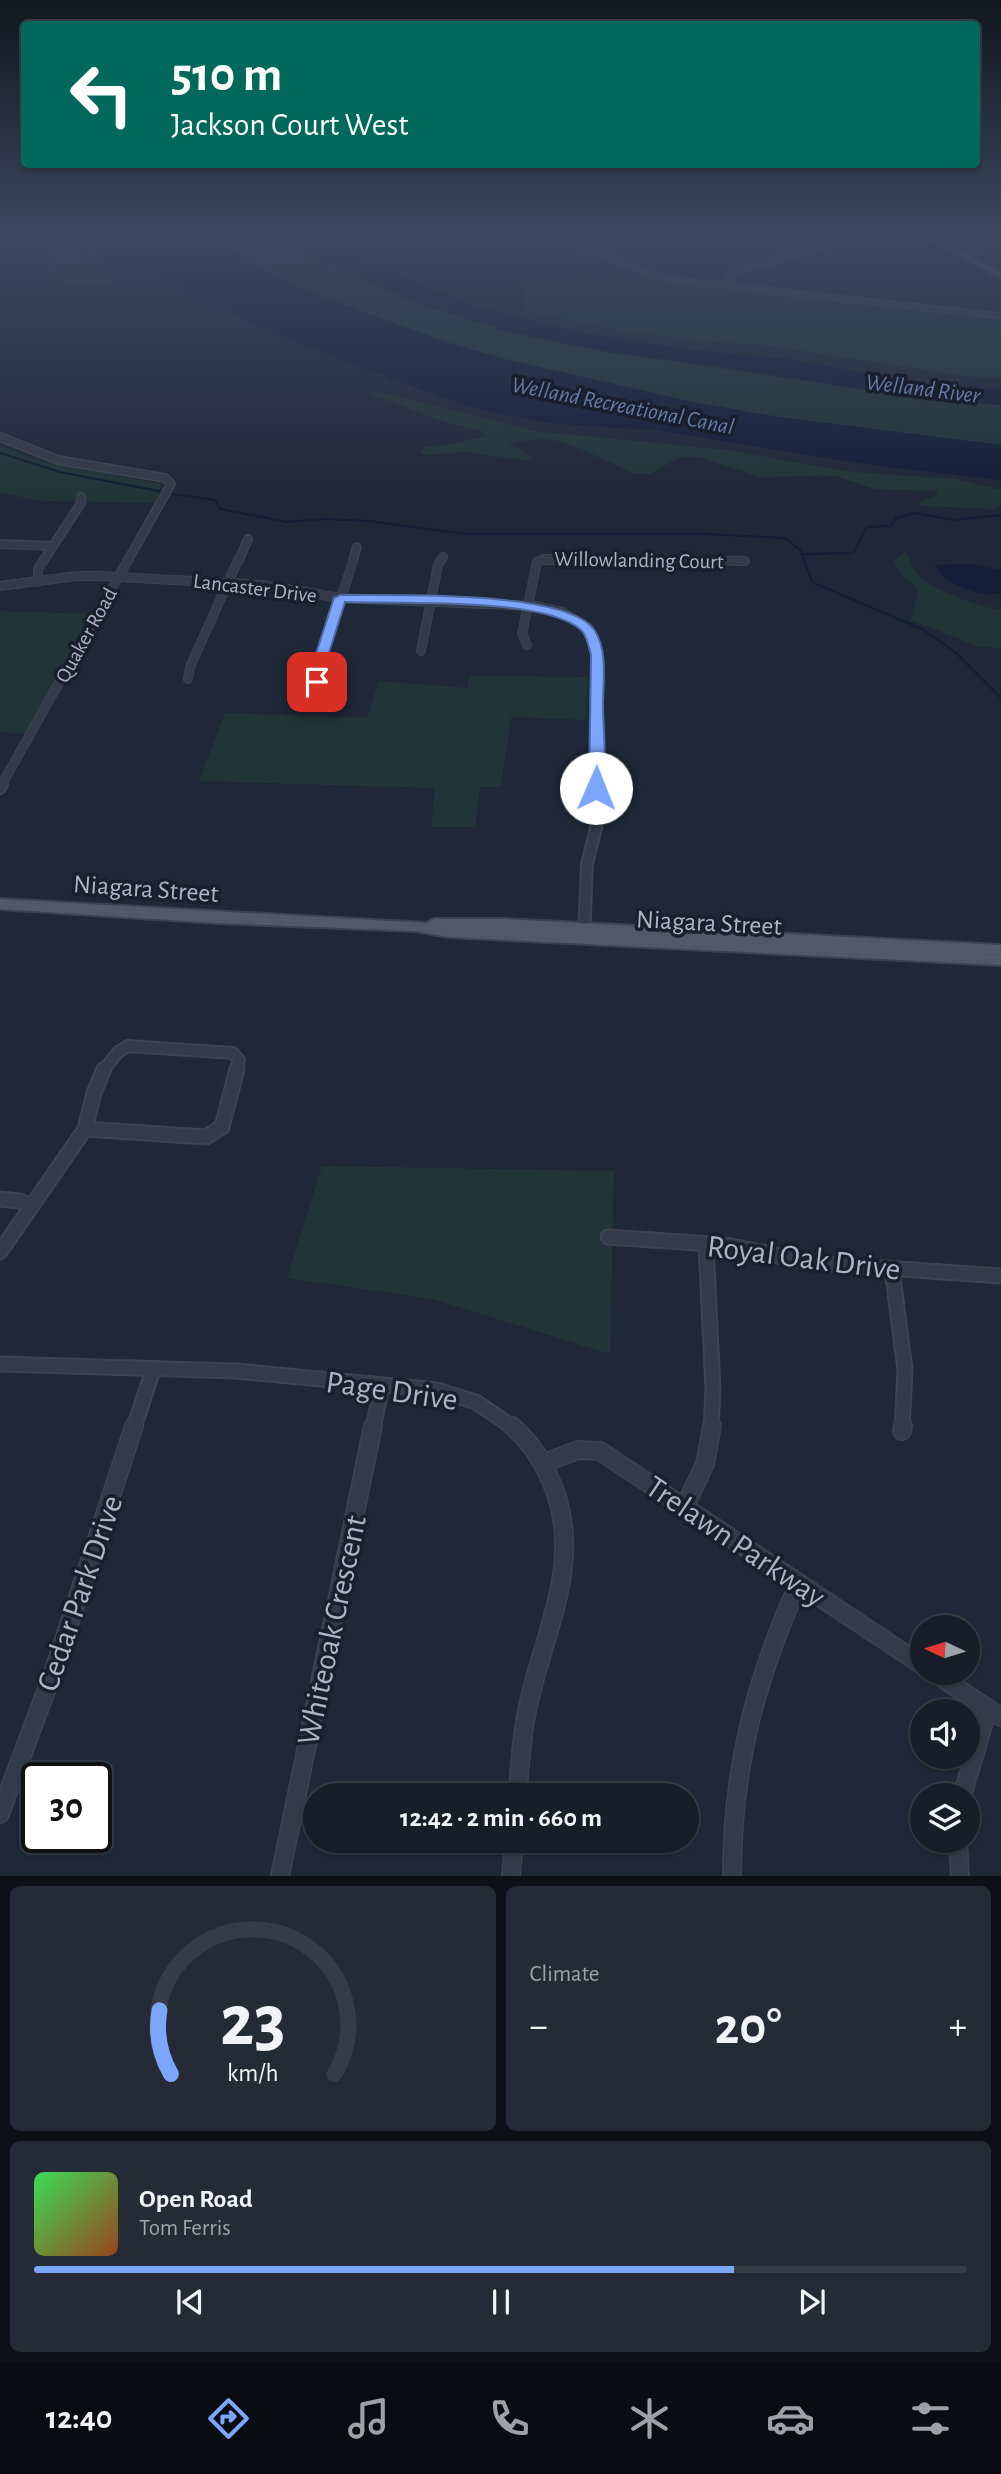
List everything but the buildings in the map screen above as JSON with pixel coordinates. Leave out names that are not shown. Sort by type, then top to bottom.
[{"type":"main road","name":"Niagara Street","points":[[0,904],[217,918],[415,926],[449,932],[584,934],[1001,950]]},
{"type":"main road","name":"Niagara Street","points":[[584,934],[1001,960]]},
{"type":"street","name":"Quaker Road","points":[[0,437],[45,455],[94,468],[164,478],[172,483],[0,788]]},
{"type":"street","points":[[38,582],[38,569],[81,503],[81,497]]},
{"type":"street","points":[[188,679],[248,539]]},
{"type":"street","points":[[0,544],[52,546]]},
{"type":"street","points":[[317,682],[315,678],[357,547]]},
{"type":"street","points":[[421,651],[438,565],[443,557]]},
{"type":"street","name":"Willowlanding Court","points":[[527,645],[522,634],[535,564],[544,559],[745,561]]},
{"type":"street","name":"Lancaster Drive","points":[[0,586],[83,576],[263,584],[340,598],[527,605],[556,611],[584,626],[590,633],[597,655],[596,828],[587,864],[584,934]]},
{"type":"street","points":[[0,1252],[85,1129],[90,1107],[108,1059],[116,1050],[128,1046],[220,1051],[233,1054],[239,1060],[222,1127],[206,1137],[85,1129]]},
{"type":"street","points":[[0,1199],[20,1200],[32,1206]]},
{"type":"street","name":"Royal Oak Drive","points":[[608,1237],[706,1244],[813,1263],[1001,1276]]},
{"type":"street","points":[[685,1506],[705,1464],[711,1439],[713,1390],[706,1244]]},
{"type":"street","points":[[892,1269],[904,1344],[906,1402],[902,1431]]},
{"type":"street","name":"Page Drive","points":[[0,1364],[236,1371],[437,1390],[476,1402],[515,1429],[544,1463],[562,1514],[566,1562],[561,1591],[526,1715],[518,1783]]},
{"type":"street","name":"Cedar Park Drive","points":[[0,1814],[54,1670],[153,1370]]},
{"type":"street","name":"Whiteoak Crescent","points":[[280,1875],[382,1385]]},
{"type":"street","name":"Trelawn Parkway","points":[[544,1463],[570,1451],[585,1448],[600,1451],[910,1657]]},
{"type":"street","points":[[732,1875],[734,1804],[744,1733],[771,1643],[799,1583]]},
{"type":"street","points":[[952,1685],[994,1713],[967,1783]]},
{"type":"street","points":[[511,1875],[513,1853]]},
{"type":"street","points":[[959,1853],[960,1875]]},
{"type":"green space","points":[[388,322],[481,322],[509,332],[572,346],[917,398],[1001,405],[1001,445],[849,427],[698,403],[549,371]]},
{"type":"green space","points":[[577,322],[1001,322],[1001,377],[970,377],[764,345],[628,332]]},
{"type":"green space","points":[[379,391],[534,431],[727,450],[852,472],[955,479],[1001,490],[1001,506],[992,509],[922,506],[918,502],[937,495],[937,491],[875,489],[835,476],[761,477],[699,457],[680,457],[650,474],[635,474],[579,448],[554,440],[509,443],[532,458],[531,461],[464,452],[425,455],[420,452],[424,447],[454,444],[485,436],[482,431],[444,422],[371,394]]},
{"type":"green space","points":[[4,447],[41,461],[162,484],[156,503],[44,501],[0,493],[0,448]]},
{"type":"green space","points":[[906,551],[915,570],[927,582],[958,598],[1001,611],[1001,648],[980,647],[911,620],[918,589],[902,576],[893,562]]},
{"type":"green space","points":[[0,611],[90,614],[28,734],[0,732]]},
{"type":"green space","points":[[469,676],[588,677],[585,720],[511,717],[501,787],[480,787],[475,827],[431,827],[435,788],[199,781],[225,713],[367,718],[379,681],[468,688]]},
{"type":"green space","points":[[322,1166],[614,1171],[610,1354],[433,1299],[287,1278]]},
{"type":"water","name":"Welland Recreational Canal","points":[[250,322],[391,322],[449,343],[505,359],[697,403],[772,416],[1001,445],[1001,480],[878,466],[653,430],[557,424],[486,411],[440,397],[290,340]]},
{"type":"water","name":"Welland River","points":[[475,322],[537,322],[582,333],[684,349],[793,360],[922,383],[1001,388],[1001,405],[917,398],[613,353],[509,332]]},
{"type":"water","points":[[970,564],[1001,570],[1001,593],[984,594],[954,584],[939,572],[935,565]]},
{"type":"waterway","points":[[0,453],[60,472],[164,492]]},
{"type":"waterway","points":[[172,494],[215,500],[220,509],[287,522],[323,519],[369,521],[465,534],[705,534],[785,538],[801,551],[812,582],[922,629],[955,652],[1001,698]]},
{"type":"waterway","points":[[803,554],[853,553],[867,527],[891,526],[896,518],[915,513],[953,520],[1001,515]]},
{"type":"route","points":[[317,682],[315,678],[340,598],[517,604],[556,611],[584,626],[590,633],[597,655],[596,788]]}]
